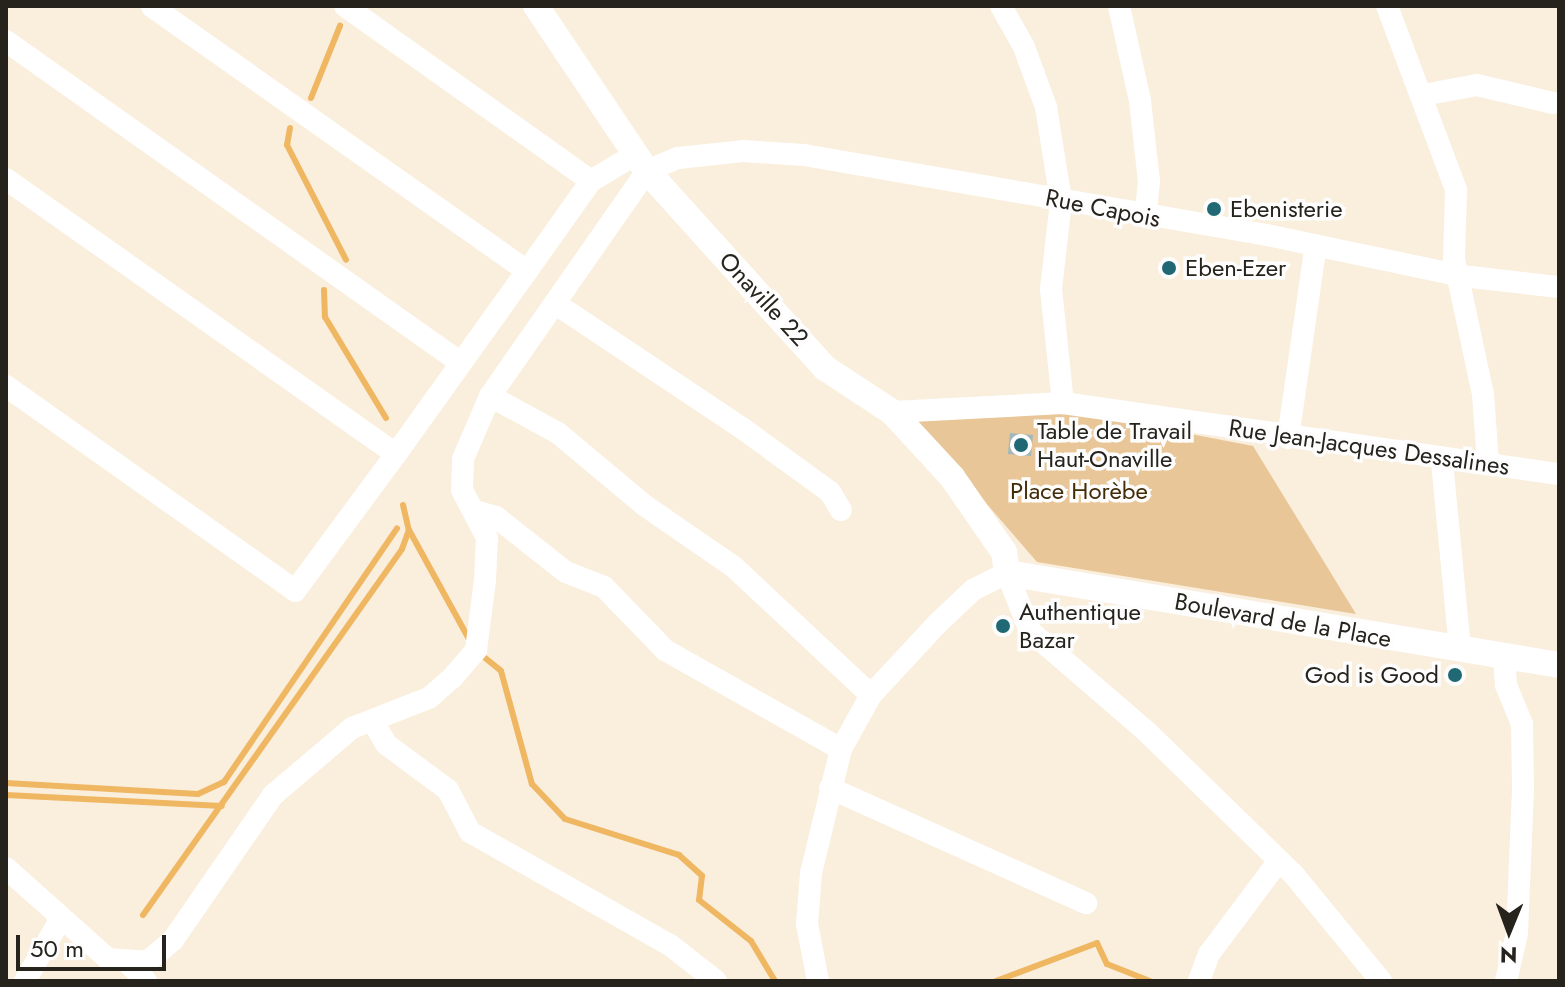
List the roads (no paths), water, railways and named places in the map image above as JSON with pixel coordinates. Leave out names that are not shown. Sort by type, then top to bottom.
[{"type":"street","points":[[152,6],[527,271]]},
{"type":"street","points":[[6,386],[295,591],[591,181],[345,6]]},
{"type":"street","name":"Onaville 22","points":[[536,6],[642,162],[825,368],[892,412],[952,477],[1004,552],[1007,573]]},
{"type":"street","points":[[1001,6],[1024,47],[1046,107],[1061,201],[1051,289],[1063,403]]},
{"type":"street","points":[[1119,6],[1140,101],[1149,181],[1145,217]]},
{"type":"street","points":[[1387,6],[1423,95],[1456,190],[1454,259],[1462,276],[1488,462]]},
{"type":"street","points":[[6,41],[461,363]]},
{"type":"street","points":[[1423,95],[1477,85],[1553,103]]},
{"type":"street","name":"Rue Capois","points":[[591,181],[642,162],[743,151],[804,155],[1145,217],[1267,235],[1315,250],[1462,276],[1559,287]]},
{"type":"street","points":[[6,868],[60,920],[108,959],[129,964],[147,962],[173,940],[273,795],[352,728],[429,698],[476,650],[487,538],[462,490],[463,459],[490,396],[556,304],[642,162]]},
{"type":"street","points":[[6,179],[396,454]]},
{"type":"street","points":[[1288,438],[1315,250]]},
{"type":"street","points":[[556,304],[742,428],[830,492],[841,510]]},
{"type":"street","points":[[490,396],[558,433],[644,505],[734,567],[871,695]]},
{"type":"street","name":"Rue Jean-Jacques Dessalines","points":[[892,412],[1063,403],[1442,462],[1488,462],[1559,474]]},
{"type":"street","points":[[1442,462],[1460,648]]},
{"type":"street","points":[[475,511],[496,517],[566,572],[604,587],[665,650],[841,749]]},
{"type":"street","points":[[818,981],[807,924],[818,824],[841,749],[871,695],[973,590],[1007,573],[1030,631],[1147,732],[1277,863],[1381,981]]},
{"type":"street","name":"Boulevard de la Place","points":[[1007,573],[1559,665]]},
{"type":"street","points":[[1504,657],[1506,685],[1522,724],[1523,752],[1517,933],[1506,981]]},
{"type":"street","points":[[373,722],[386,744],[448,790],[470,832],[670,945],[716,981]]},
{"type":"street","points":[[830,788],[1086,903]]},
{"type":"street","points":[[1199,981],[1209,954],[1277,863]]},
{"type":"street","points":[[25,981],[60,920]]},
{"type":"street","points":[[129,964],[146,981]]},
{"type":"waterway","points":[[311,98],[340,26]]},
{"type":"waterway","points":[[290,128],[287,145],[346,260]]},
{"type":"waterway","points":[[324,290],[325,317],[386,418]]},
{"type":"waterway","points":[[403,505],[409,530],[470,641]]},
{"type":"waterway","points":[[6,783],[198,794],[224,782],[397,528]]},
{"type":"waterway","points":[[143,915],[402,549],[409,530]]},
{"type":"waterway","points":[[479,653],[501,671],[532,784],[565,819],[679,855],[702,876],[699,900],[751,941],[775,981]]},
{"type":"waterway","points":[[6,795],[222,806]]},
{"type":"waterway","points":[[996,981],[1097,943],[1107,964],[1150,981]]},
{"type":"place","name":"Ebenisterie","points":[[1214,209]]},
{"type":"place","name":"Eben-Ezer","points":[[1169,268]]},
{"type":"place","name":"Table de Travail Haut-Onaville","points":[[1021,445]]},
{"type":"place","name":"Authentique Bazar","points":[[1003,626]]},
{"type":"place","name":"God is Good","points":[[1455,675]]},
{"type":"park label","name":"Place Horèbe","points":[[1079,491]]}]
